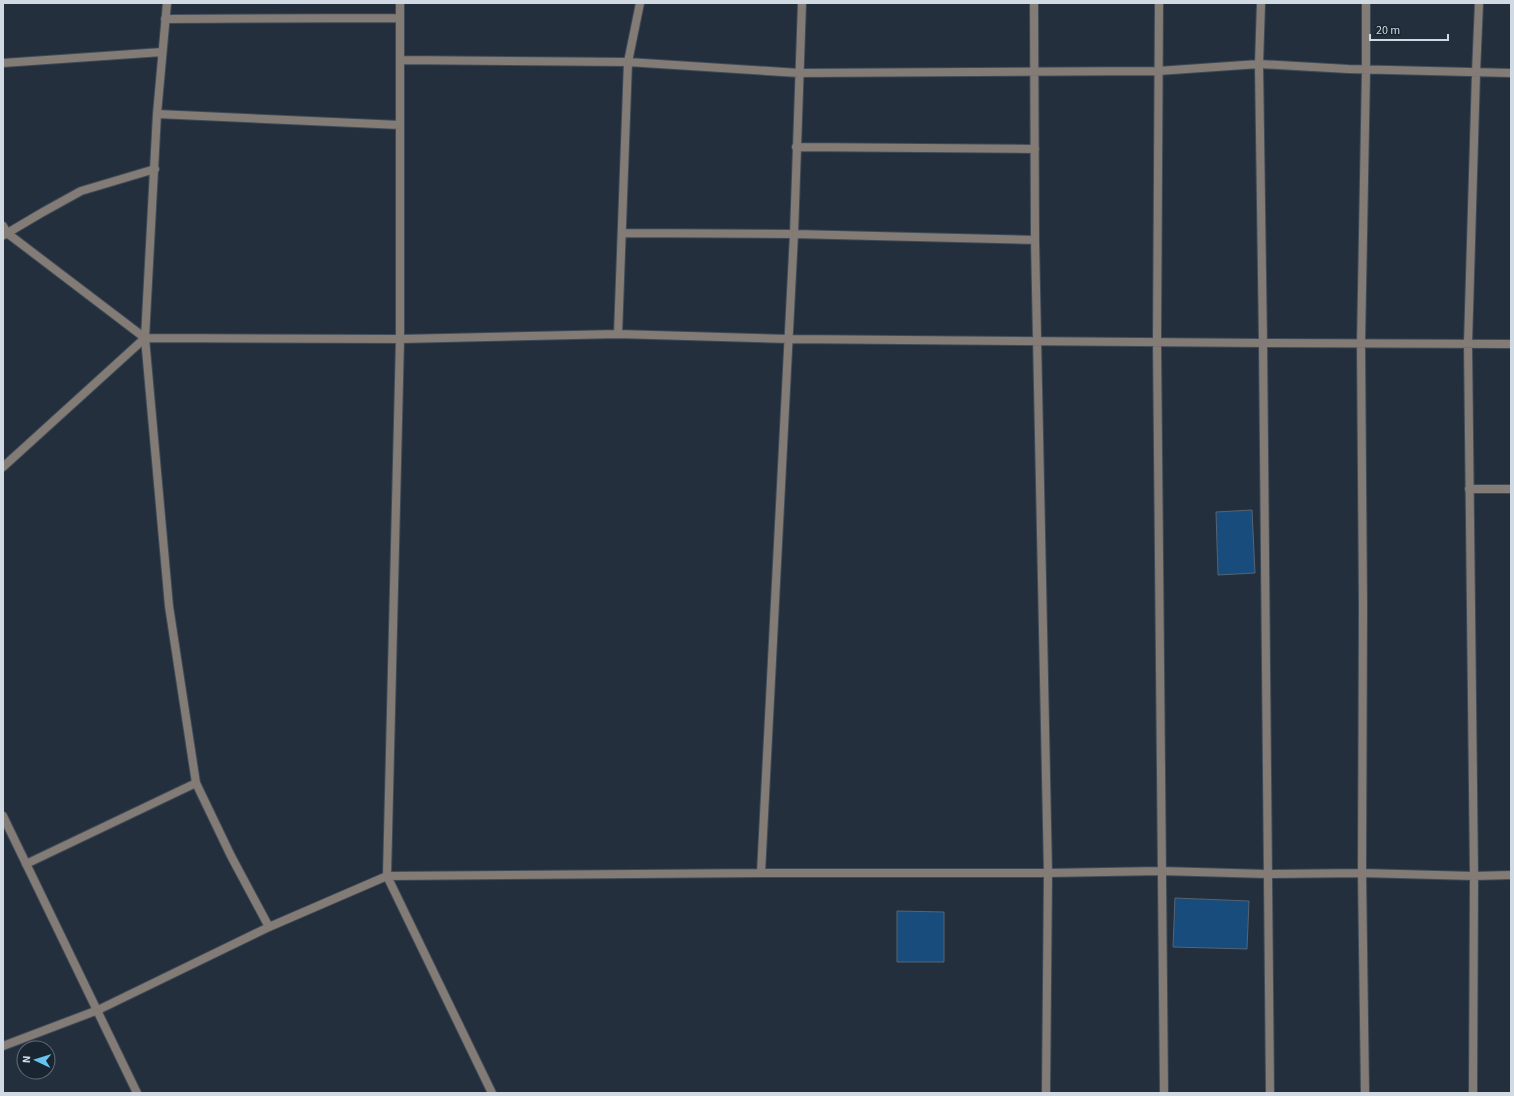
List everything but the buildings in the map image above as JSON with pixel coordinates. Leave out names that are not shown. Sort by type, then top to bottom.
[{"type":"street","points":[[167,3],[157,114],[146,338],[169,606],[196,783],[231,856],[269,927]]},
{"type":"street","points":[[400,3],[400,338],[387,876],[492,1093]]},
{"type":"street","points":[[618,334],[628,62],[640,3]]},
{"type":"street","points":[[761,872],[794,234],[802,3]]},
{"type":"street","points":[[1034,3],[1036,340],[1048,873],[1046,1093]]},
{"type":"street","points":[[1159,3],[1157,342],[1164,1093]]},
{"type":"street","points":[[1261,3],[1259,64],[1270,1093]]},
{"type":"street","points":[[1365,1093],[1362,873],[1363,605],[1361,344],[1366,3]]},
{"type":"street","points":[[1473,1093],[1474,876],[1468,344],[1479,3]]},
{"type":"street","points":[[165,19],[400,18]]},
{"type":"street","points":[[3,63],[162,52]]},
{"type":"street","points":[[400,60],[628,62],[799,73],[1158,71],[1259,64],[1366,70],[1511,74]]},
{"type":"street","points":[[157,114],[400,125]]},
{"type":"street","points":[[796,147],[1035,149]]},
{"type":"street","points":[[155,169],[82,191],[4,231],[146,338],[400,338],[618,334],[789,339],[1036,340],[1263,344],[1511,344]]},
{"type":"street","points":[[622,233],[794,234],[1035,240]]},
{"type":"street","points":[[3,468],[146,338]]},
{"type":"street","points":[[1469,489],[1511,488]]},
{"type":"street","points":[[26,864],[196,783]]},
{"type":"street","points":[[3,816],[137,1093]]},
{"type":"street","points":[[3,1046],[98,1010],[269,927],[387,876],[761,872],[1048,873],[1161,871],[1268,874],[1362,873],[1474,876],[1511,875]]}]
